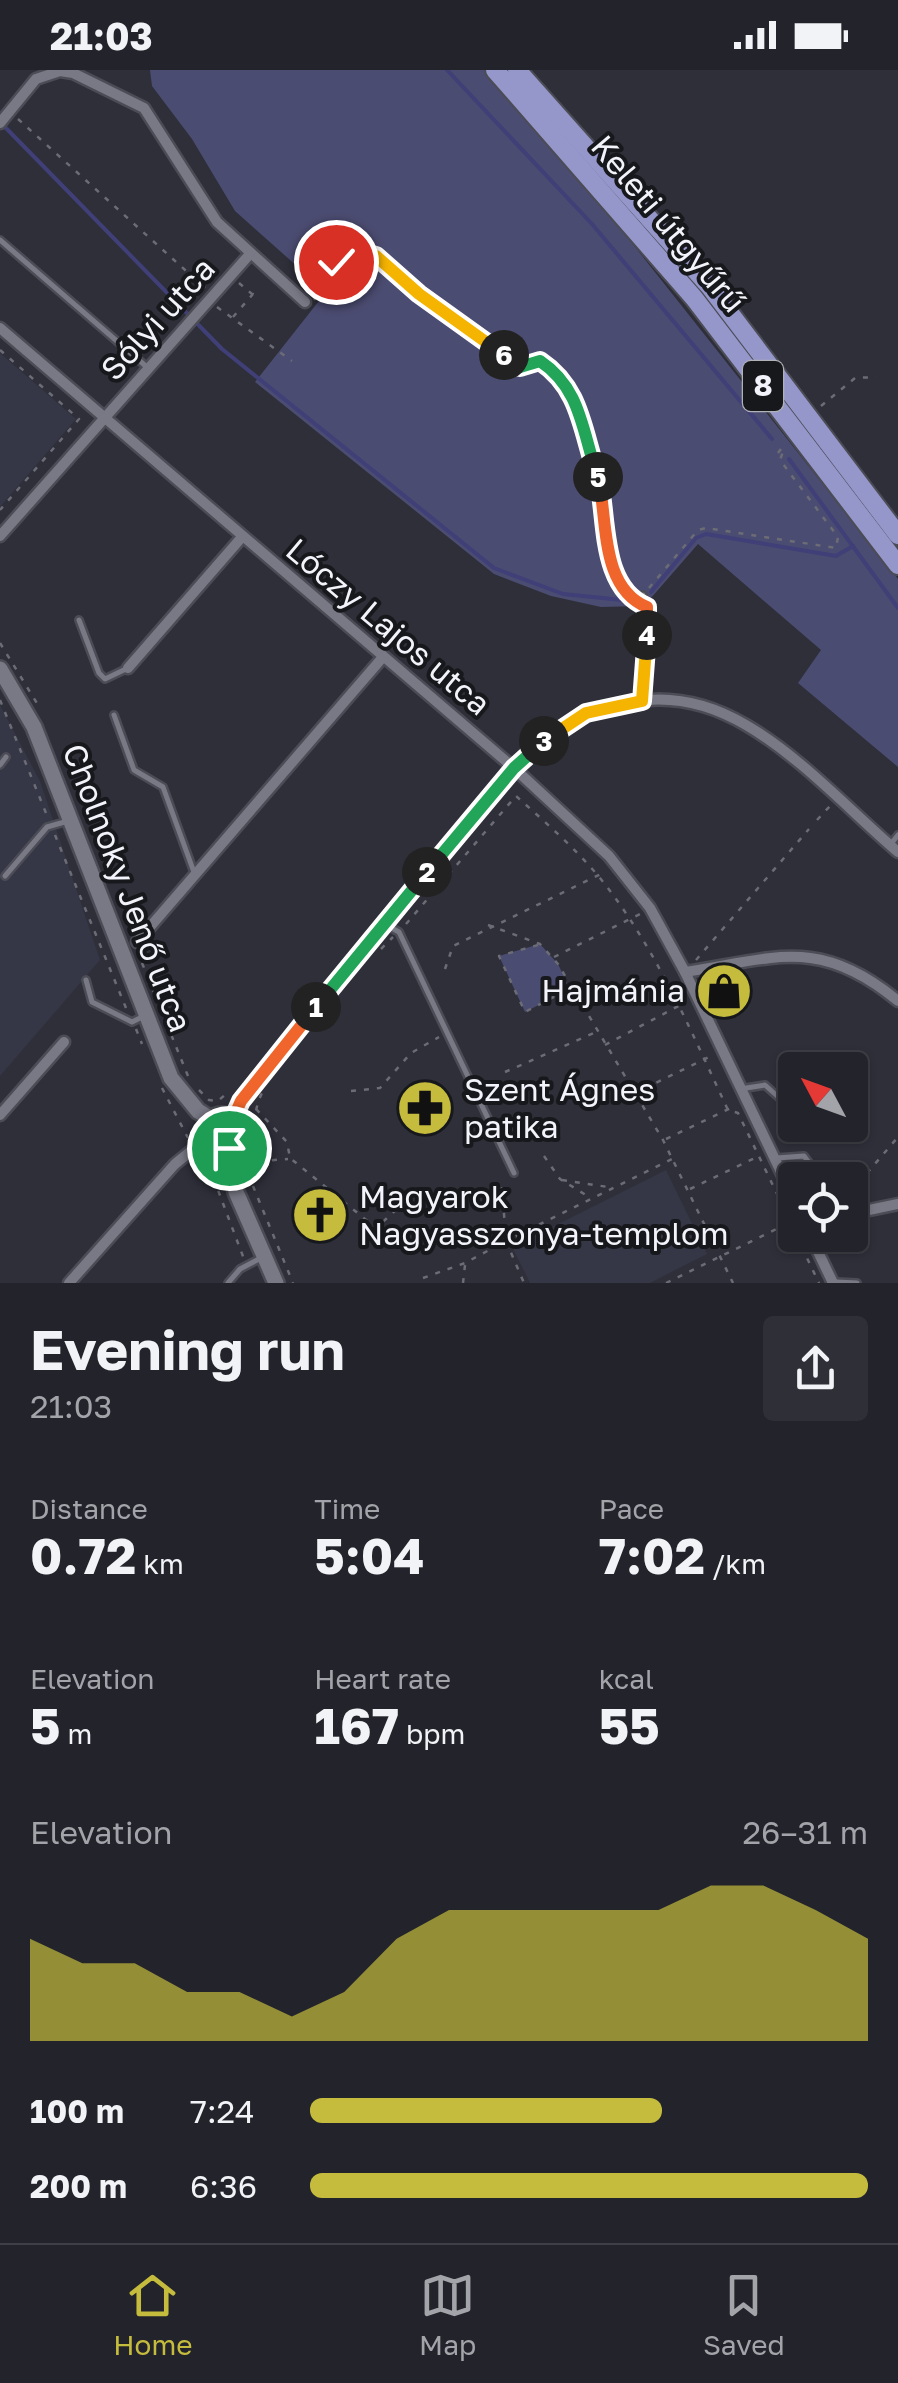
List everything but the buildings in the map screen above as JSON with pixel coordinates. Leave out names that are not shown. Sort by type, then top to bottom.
[{"type":"main road","name":"Keleti útgyűrű","points":[[495,70],[694,298],[898,565]]},
{"type":"main road","name":"Keleti útgyűrű","points":[[517,70],[710,287],[898,535]]},
{"type":"street","name":"Sólyi utca","points":[[5,117],[36,79],[60,71],[133,100],[156,121],[208,211],[306,305]]},
{"type":"street","name":"Sólyi utca","points":[[0,536],[250,254]]},
{"type":"street","name":"Lóczy Lajos utca","points":[[0,328],[514,768],[616,864],[650,908],[685,972],[778,1174]]},
{"type":"street","name":"Lóczy Lajos utca","points":[[128,668],[242,536]]},
{"type":"street","name":"Cholnoky Jenő utca","points":[[137,942],[383,656]]},
{"type":"street","name":"Cholnoky Jenő utca","points":[[0,669],[34,727],[140,1018],[171,1078],[198,1111],[211,1118]]},
{"type":"street","points":[[276,1283],[236,1192],[229,1148],[239,1134],[233,1119],[241,1101],[514,768],[548,737],[586,713],[642,701],[680,703],[732,717],[762,736],[895,844]]},
{"type":"street","points":[[685,972],[740,960],[813,955],[852,968],[898,1000]]},
{"type":"street","points":[[0,1115],[64,1042]]},
{"type":"street","points":[[69,1283],[176,1164],[201,1144],[211,1118],[222,1115],[233,1119]]},
{"type":"street","points":[[201,1144],[229,1148]]},
{"type":"street","points":[[868,1210],[898,1204]]},
{"type":"street","points":[[818,1252],[833,1283]]},
{"type":"lane","points":[[0,240],[148,368]]},
{"type":"lane","points":[[642,701],[647,607],[643,595]]},
{"type":"lane","points":[[80,620],[98,673],[105,679],[128,668]]},
{"type":"lane","points":[[114,715],[134,770],[163,787],[195,876]]},
{"type":"lane","points":[[0,765],[6,757]]},
{"type":"lane","points":[[5,876],[52,826],[71,820]]},
{"type":"lane","points":[[384,923],[399,932],[514,1173]]},
{"type":"lane","points":[[86,980],[92,1002],[140,1018]]},
{"type":"lane","points":[[742,1094],[765,1085],[778,1097]]},
{"type":"lane","points":[[767,1156],[804,1156],[808,1162]]},
{"type":"lane","points":[[228,1283],[246,1265],[264,1256]]},
{"type":"lane","points":[[833,1283],[857,1283]]},
{"type":"path","points":[[5,117],[232,318],[292,361]]},
{"type":"path","points":[[306,305],[326,286],[336,262],[352,249],[376,256],[520,367],[540,361],[557,372],[583,419],[600,482],[601,520],[621,588],[647,607]]},
{"type":"path","points":[[208,263],[259,300]]},
{"type":"path","points":[[232,318],[253,294]]},
{"type":"path","points":[[0,350],[79,420],[0,510]]},
{"type":"path","points":[[828,408],[820,414],[816,409],[848,382],[876,378]]},
{"type":"path","points":[[643,595],[698,530],[706,528],[836,548],[838,537],[780,460],[786,451],[776,450],[782,446]]},
{"type":"path","points":[[0,700],[52,826],[140,1018],[146,1052]]},
{"type":"path","points":[[374,955],[399,932],[516,796],[598,877],[630,922],[728,1110],[738,1113],[767,1156],[778,1182]]},
{"type":"path","points":[[818,820],[836,798]]},
{"type":"path","points":[[685,972],[809,830]]},
{"type":"path","points":[[445,969],[453,946],[488,925],[598,877],[616,864]]},
{"type":"path","points":[[552,958],[630,922],[650,908]]},
{"type":"path","points":[[488,925],[540,944],[552,958],[663,1140],[733,1283]]},
{"type":"path","points":[[540,944],[499,956],[525,1012],[570,988]]},
{"type":"path","points":[[603,1046],[695,996]]},
{"type":"path","points":[[506,1072],[595,1032]]},
{"type":"path","points":[[351,1091],[380,1088],[411,1053],[445,1034]]},
{"type":"path","points":[[632,1094],[722,1052]]},
{"type":"path","points":[[268,1082],[254,1108],[256,1139],[245,1162],[292,1283]]},
{"type":"path","points":[[159,1083],[181,1129],[201,1144],[246,1265]]},
{"type":"path","points":[[208,1100],[218,1101],[227,1092]]},
{"type":"path","points":[[663,1140],[728,1110],[742,1094]]},
{"type":"path","points":[[254,1108],[287,1142],[290,1158],[376,1228],[417,1190]]},
{"type":"path","points":[[868,1171],[898,1136]]},
{"type":"path","points":[[544,1156],[560,1179],[589,1197]]},
{"type":"path","points":[[688,1190],[767,1156]]},
{"type":"path","points":[[245,1162],[275,1163],[290,1158]]},
{"type":"path","points":[[423,1278],[465,1263],[608,1187],[672,1158]]},
{"type":"path","points":[[560,1179],[608,1187]]},
{"type":"path","points":[[502,1187],[506,1241],[524,1283]]},
{"type":"path","points":[[666,1283],[778,1229]]},
{"type":"path","points":[[804,1252],[818,1283]]},
{"type":"path","points":[[463,1283],[465,1263]]},
{"type":"shaded area","points":[[150,70],[484,70],[605,209],[898,579],[898,767],[798,683],[821,650],[698,544],[644,606],[601,607],[551,596],[494,574],[255,382],[326,292],[235,211],[192,139],[152,86]]},
{"type":"shaded area","points":[[0,353],[76,419],[0,507]]},
{"type":"shaded area","points":[[0,705],[40,781],[100,960],[0,1076]]},
{"type":"shaded area","points":[[540,944],[558,964],[570,989],[525,1012],[499,956]]},
{"type":"shaded area","points":[[666,1170],[707,1254],[650,1283],[530,1283],[512,1247]]},
{"type":"waterway","points":[[447,70],[592,224],[772,439]]},
{"type":"waterway","points":[[3,125],[222,349],[494,568],[563,594],[632,601]]},
{"type":"waterway","points":[[789,459],[898,608]]},
{"type":"waterway","points":[[651,592],[696,538],[706,534],[836,556],[853,546]]},
{"type":"place","name":"Hajmánia","points":[[724,991]]},
{"type":"place","name":"Szent Ágnes patika","points":[[425,1108]]},
{"type":"place","name":"Magyarok Nagyasszonya-templom","points":[[320,1215]]},
{"type":"route","points":[[229,1148],[238,1140],[239,1128],[233,1119],[241,1101],[514,768],[548,737],[586,713],[642,701],[647,607],[621,588],[601,520],[600,482],[571,390],[557,372],[540,361],[520,367],[419,294],[376,256],[352,249],[336,262]]}]
